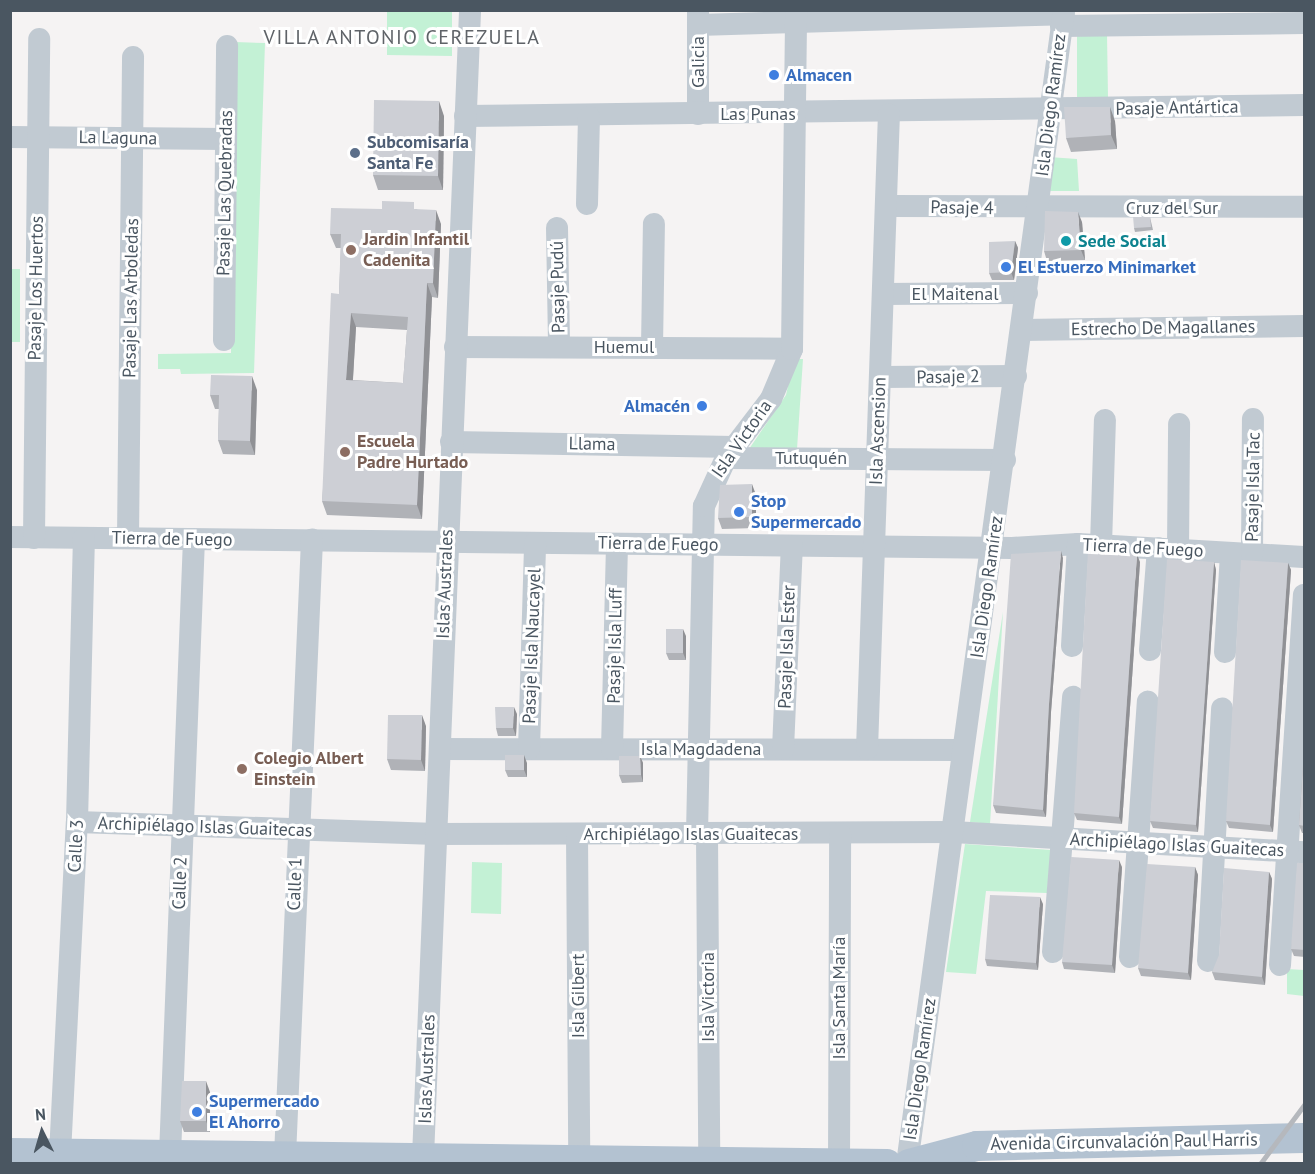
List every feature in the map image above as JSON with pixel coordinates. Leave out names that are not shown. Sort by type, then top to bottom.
[{"type":"main road","name":"Avenida Circunvalación Paul Harris","points":[[908,1164],[977,1146],[1305,1138]]},
{"type":"main road","points":[[35,1156],[423,1157],[457,1161],[579,1159],[887,1164]]},
{"type":"street","name":"Islas Australes","points":[[423,1157],[437,834],[446,541],[470,10]]},
{"type":"street","points":[[698,18],[965,14],[1305,23]]},
{"type":"street","name":"Isla Victoria","points":[[710,1160],[699,749],[703,545],[709,485],[730,452],[771,399],[792,349],[796,16]]},
{"type":"street","name":"Isla Diego Ramírez","points":[[908,1164],[963,750],[1005,460],[1063,17]]},
{"type":"street","name":"Galicia","points":[[698,18],[698,114]]},
{"type":"street","name":"Pasaje Los Huertos","points":[[34,538],[39,39]]},
{"type":"street","name":"Pasaje Las Quebradas","points":[[224,340],[227,46]]},
{"type":"street","name":"Pasaje Las Arboledas","points":[[128,538],[133,57]]},
{"type":"street","name":"Pasaje Antártica","points":[[1050,111],[1305,105]]},
{"type":"street","name":"Las Punas","points":[[465,116],[589,117],[1050,111]]},
{"type":"street","name":"Isla Ascension","points":[[867,749],[889,114]]},
{"type":"street","points":[[587,204],[589,117]]},
{"type":"street","name":"La Laguna","points":[[10,137],[226,139]]},
{"type":"street","name":"Pasaje 4","points":[[886,206],[1038,209]]},
{"type":"street","name":"Cruz del Sur","points":[[1038,209],[1305,207]]},
{"type":"street","points":[[652,347],[654,224]]},
{"type":"street","name":"Pasaje Pudú","points":[[557,228],[559,346]]},
{"type":"street","name":"El Maitenal","points":[[883,294],[1027,293]]},
{"type":"street","name":"Estrecho De Magallanes","points":[[1022,330],[1305,326]]},
{"type":"street","name":"Huemul","points":[[455,347],[792,349]]},
{"type":"street","name":"Pasaje 2","points":[[880,377],[1016,376]]},
{"type":"street","name":"Pasaje Isla Tac","points":[[1225,652],[1242,554],[1253,419]]},
{"type":"street","points":[[1101,545],[1105,420]]},
{"type":"street","points":[[1150,650],[1168,549],[1179,424]]},
{"type":"street","name":"Llama","points":[[451,442],[730,452]]},
{"type":"street","name":"Tutuquén","points":[[730,452],[877,459],[1005,460]]},
{"type":"street","name":"Tierra de Fuego","points":[[10,537],[874,547],[1078,544],[1305,557]]},
{"type":"street","name":"Calle 3","points":[[35,1156],[77,822],[84,538]]},
{"type":"street","name":"Calle 2","points":[[151,1158],[182,827],[194,539]]},
{"type":"street","name":"Calle 1","points":[[285,1156],[297,831],[312,540]]},
{"type":"street","name":"Pasaje Isla Naucayel","points":[[529,749],[535,543]]},
{"type":"street","name":"Pasaje Isla Luff","points":[[612,749],[617,544]]},
{"type":"street","points":[[1072,646],[1078,544]]},
{"type":"street","name":"Pasaje Isla Ester","points":[[783,749],[792,546]]},
{"type":"street","points":[[1280,965],[1296,852],[1305,595]]},
{"type":"street","points":[[1053,952],[1073,697]]},
{"type":"street","points":[[1130,957],[1148,702]]},
{"type":"street","points":[[1208,961],[1222,708]]},
{"type":"street","name":"Isla Magdadena","points":[[440,749],[963,750]]},
{"type":"street","name":"Archipiélago Islas Guaitecas","points":[[77,822],[437,834],[953,832],[1296,852]]},
{"type":"street","name":"Isla Gilbert","points":[[577,834],[579,1159]]},
{"type":"street","name":"Isla Santa María","points":[[840,834],[850,1163]]},
{"type":"green space","points":[[387,11],[452,11],[452,56],[387,55]]},
{"type":"green space","points":[[1107,33],[1108,98],[1077,98],[1077,34]]},
{"type":"green space","points":[[235,42],[265,43],[254,373],[181,374],[180,369],[158,369],[158,354],[231,353]]},
{"type":"green space","points":[[1049,157],[1077,159],[1079,191],[1046,191]]},
{"type":"green space","points":[[11,269],[20,269],[20,342],[11,342]]},
{"type":"green space","points":[[794,359],[803,359],[797,449],[749,449],[786,395]]},
{"type":"green space","points":[[1003,612],[990,824],[970,822]]},
{"type":"green space","points":[[965,844],[1051,850],[1047,893],[986,891],[976,974],[946,972]]},
{"type":"green space","points":[[472,862],[502,863],[501,914],[471,913]]},
{"type":"green space","points":[[1287,969],[1304,970],[1304,996],[1287,994]]},
{"type":"building","points":[[374,100],[439,101],[438,176],[373,175]]},
{"type":"building","points":[[1064,107],[1110,107],[1111,135],[1066,138]]},
{"type":"building","points":[[382,201],[414,202],[414,209],[436,210],[433,283],[427,283],[417,505],[322,501],[331,293],[339,294],[341,234],[330,234],[331,208],[382,209]],"holes":[[[351,313],[408,317],[403,383],[346,380]]]},
{"type":"building","name":"Sede Social","points":[[1045,211],[1078,212],[1081,250],[1044,251]]},
{"type":"building","points":[[1133,216],[1150,217],[1151,227],[1134,228]]},
{"type":"building","points":[[1015,241],[1011,272],[989,273],[989,242]]},
{"type":"building","points":[[211,375],[252,376],[250,441],[218,440],[219,395],[210,395]]},
{"type":"building","points":[[752,484],[752,517],[718,518],[720,485]]},
{"type":"building","points":[[1061,551],[1043,810],[993,805],[1011,554]]},
{"type":"building","points":[[1088,551],[1137,554],[1119,817],[1074,813]]},
{"type":"building","points":[[1167,559],[1214,562],[1196,825],[1150,821]]},
{"type":"building","points":[[1241,560],[1288,563],[1270,825],[1226,821]]},
{"type":"building","points":[[666,629],[683,629],[683,653],[666,653]]},
{"type":"building","points":[[495,707],[514,707],[513,728],[496,728]]},
{"type":"building","points":[[388,715],[422,715],[421,760],[387,759]]},
{"type":"building","points":[[1305,737],[1305,826],[1299,825]]},
{"type":"building","points":[[505,755],[524,755],[524,770],[505,770]]},
{"type":"building","points":[[619,756],[640,756],[641,775],[619,775]]},
{"type":"building","points":[[1071,857],[1119,860],[1112,965],[1062,962]]},
{"type":"building","points":[[1297,863],[1305,863],[1305,950],[1291,949]]},
{"type":"building","points":[[1147,864],[1195,867],[1188,973],[1138,968]]},
{"type":"building","points":[[1224,868],[1269,872],[1262,977],[1212,972],[1219,955]]},
{"type":"building","points":[[990,895],[1040,897],[1036,963],[985,959]]},
{"type":"building","name":"Supermercado El Ahorro","points":[[182,1081],[206,1081],[206,1121],[180,1121]]},
{"type":"railway","points":[[1260,1164],[1304,1105]]},
{"type":"place","name":"Almacen","points":[[774,75]]},
{"type":"place","name":"Subcomisaría Santa Fe","points":[[355,153]]},
{"type":"place","name":"Sede Social","points":[[1066,241]]},
{"type":"place","name":"Jardin Infantil Cadenita","points":[[351,250]]},
{"type":"place","name":"El Estuerzo Minimarket","points":[[1006,267]]},
{"type":"place","name":"Almacén","points":[[702,406]]},
{"type":"place","name":"Escuela Padre Hurtado","points":[[345,452]]},
{"type":"place","name":"Stop Supermercado","points":[[739,512]]},
{"type":"place","name":"Colegio Albert Einstein","points":[[242,769]]},
{"type":"place","name":"Supermercado El Ahorro","points":[[197,1112]]},
{"type":"district","name":"VILLA ANTONIO CEREZUELA","points":[[402,37]]}]
